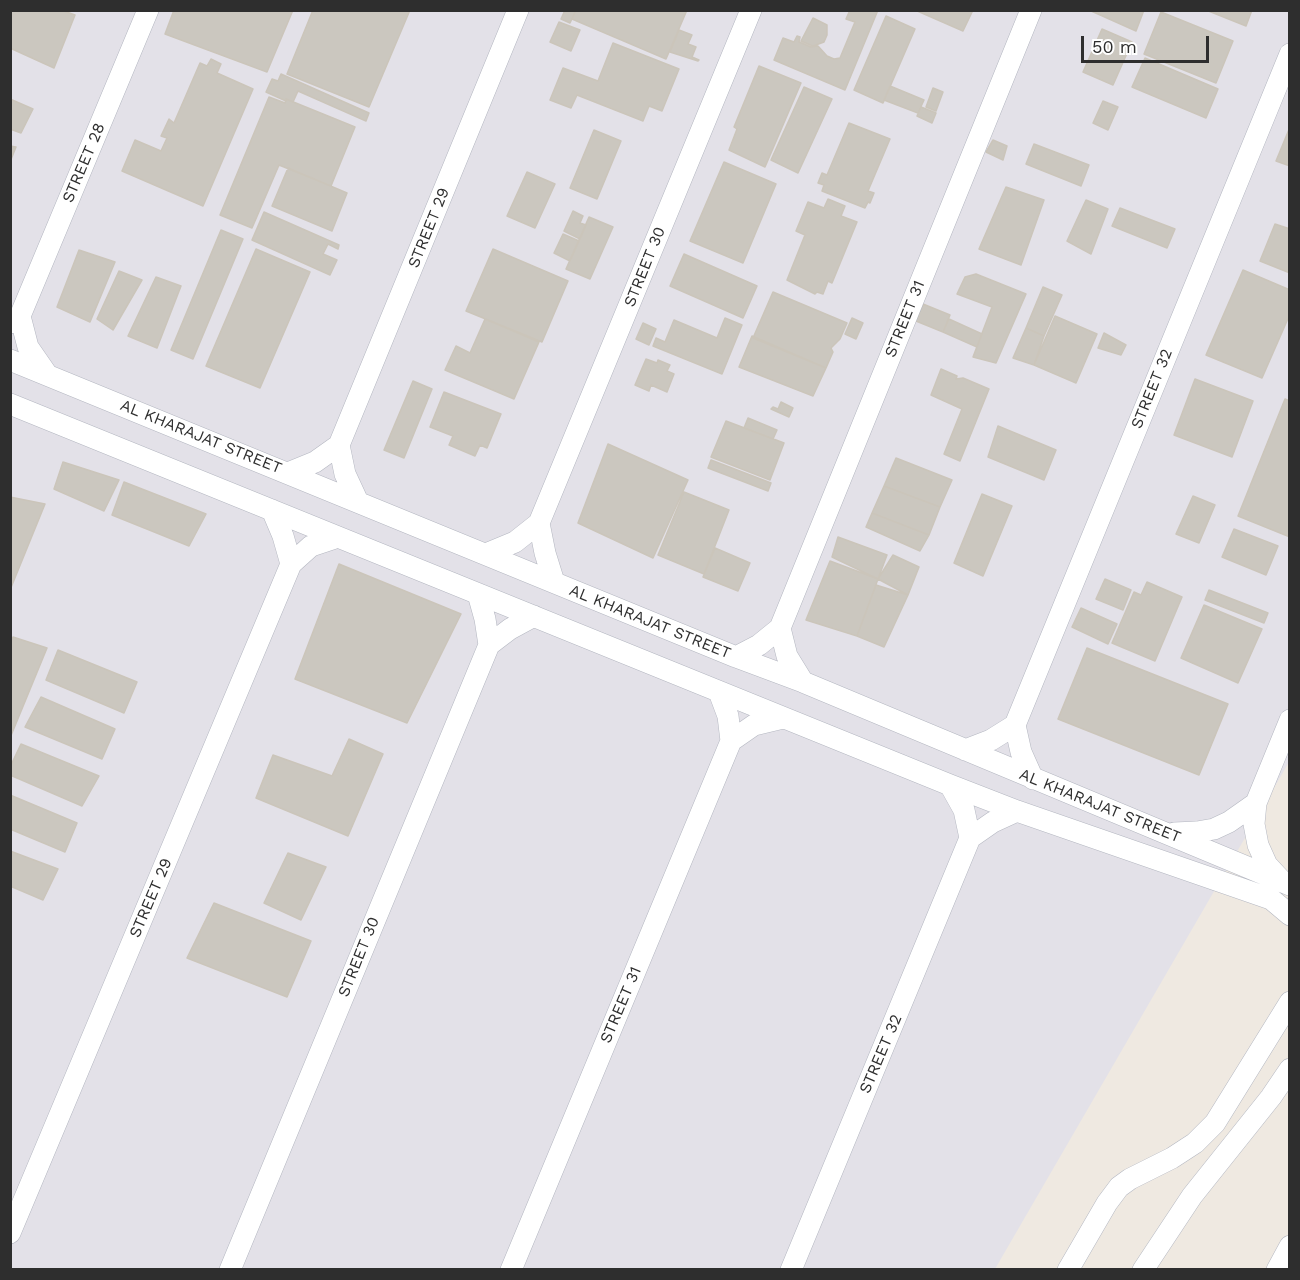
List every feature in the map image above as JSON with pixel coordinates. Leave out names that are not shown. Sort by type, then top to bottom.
[{"type":"street","name":"STREET 28","points":[[45,373],[28,347],[15,320],[148,10]]},
{"type":"street","name":"STREET 29","points":[[339,445],[518,10]]},
{"type":"street","name":"STREET 30","points":[[486,554],[515,542],[539,523],[751,10]]},
{"type":"street","name":"STREET 31","points":[[780,628],[1031,10]]},
{"type":"street","name":"STREET 32","points":[[1015,724],[1290,54]]},
{"type":"street","name":"AL KHARAJAT STREET","points":[[10,360],[736,657],[803,682],[1285,883]]},
{"type":"street","name":"AL KHARAJAT STREET","points":[[12,406],[1017,811],[1271,899],[1290,915]]},
{"type":"street","points":[[288,473],[315,462],[339,445],[345,474],[358,502]]},
{"type":"street","points":[[272,510],[291,564]]},
{"type":"street","points":[[539,523],[554,582]]},
{"type":"street","name":"STREET 29","points":[[10,1233],[291,564],[311,546],[338,537]]},
{"type":"street","points":[[478,594],[489,645],[510,629],[534,616]]},
{"type":"street","points":[[736,657],[759,645],[780,628],[787,656],[803,682]]},
{"type":"street","name":"STREET 30","points":[[230,1269],[489,645]]},
{"type":"street","name":"STREET 31","points":[[511,1269],[730,741],[728,716],[719,692]]},
{"type":"street","points":[[730,741],[754,725],[783,718]]},
{"type":"street","points":[[1285,883],[1267,865],[1258,845],[1254,824],[1256,803],[1290,720]]},
{"type":"street","points":[[964,750],[991,740],[1015,724],[1021,752],[1033,779]]},
{"type":"street","points":[[951,785],[964,810],[970,837],[993,822],[1017,811]]},
{"type":"street","points":[[1164,831],[1181,833],[1214,829],[1236,818],[1256,803]]},
{"type":"street","name":"STREET 32","points":[[791,1269],[970,837]]},
{"type":"street","points":[[1068,1269],[1119,1187],[1195,1143],[1215,1123],[1290,1002]]},
{"type":"street","points":[[1143,1269],[1192,1196],[1265,1105],[1290,1069]]},
{"type":"street","points":[[1277,1269],[1290,1246]]},
{"type":"shaded area","points":[[10,11],[1289,11],[1289,762],[995,1269],[11,1269]]},
{"type":"building","points":[[10,10],[61,10],[75,15],[54,68],[10,48]]},
{"type":"building","points":[[174,10],[293,10],[267,72],[165,34]]},
{"type":"building","points":[[313,10],[410,10],[369,107],[287,74]]},
{"type":"building","points":[[565,10],[576,10],[570,23],[561,19]]},
{"type":"building","points":[[576,10],[687,10],[666,59],[572,19]]},
{"type":"building","points":[[850,10],[878,10],[845,90],[774,60],[783,38],[794,42],[797,36],[800,37],[799,42],[811,47],[818,46],[827,56],[834,59],[840,58],[855,22],[846,19]]},
{"type":"building","points":[[915,10],[973,10],[963,31]]},
{"type":"building","points":[[1089,10],[1144,10],[1136,31]]},
{"type":"building","points":[[1206,10],[1252,10],[1246,26]]},
{"type":"building","points":[[1161,12],[1233,41],[1216,83],[1144,54]]},
{"type":"building","points":[[886,16],[915,29],[883,103],[854,90]]},
{"type":"building","points":[[813,18],[827,25],[827,35],[824,42],[813,46],[801,41]]},
{"type":"building","points":[[559,22],[580,30],[571,51],[550,42]]},
{"type":"building","points":[[1102,29],[1132,42],[1113,85],[1083,72]]},
{"type":"building","points":[[679,30],[692,35],[688,44],[696,47],[692,57],[698,61],[670,52]]},
{"type":"building","points":[[613,43],[679,69],[662,111],[649,106],[643,121],[577,95],[571,108],[550,100],[563,68],[598,81]]},
{"type":"building","points":[[1145,58],[1218,89],[1206,118],[1132,87]]},
{"type":"building","points":[[211,59],[221,64],[217,73],[253,89],[203,206],[122,171],[135,140],[161,151],[167,138],[161,136],[169,119],[174,123],[200,63],[207,66]]},
{"type":"building","points":[[759,66],[801,83],[765,167],[729,150],[737,129],[734,127]]},
{"type":"building","points":[[281,74],[369,113],[366,121],[298,91],[293,102],[266,92],[272,79],[278,81]]},
{"type":"building","points":[[890,86],[924,100],[918,113],[884,100]]},
{"type":"building","points":[[804,87],[832,99],[798,173],[771,160]]},
{"type":"building","points":[[933,88],[943,92],[936,111],[926,107]]},
{"type":"building","points":[[269,97],[285,103],[286,99],[355,127],[331,186],[279,165],[252,228],[220,215]]},
{"type":"building","points":[[10,99],[33,109],[21,133],[10,129]]},
{"type":"building","points":[[1103,101],[1118,107],[1108,130],[1093,123]]},
{"type":"building","points":[[921,107],[936,113],[932,123],[917,116]]},
{"type":"building","points":[[849,123],[890,139],[868,191],[874,193],[865,208],[822,191],[824,185],[818,183],[822,173],[827,175]]},
{"type":"building","points":[[1290,127],[1290,166],[1276,161]]},
{"type":"building","points":[[594,130],[621,141],[597,199],[570,188]]},
{"type":"building","points":[[993,140],[1007,146],[1003,160],[986,152]]},
{"type":"building","points":[[1034,144],[1089,165],[1081,186],[1026,164]]},
{"type":"building","points":[[10,146],[16,147],[10,162]]},
{"type":"building","points":[[724,162],[776,184],[743,263],[690,241]]},
{"type":"building","points":[[288,168],[347,193],[332,231],[272,206]]},
{"type":"building","points":[[527,172],[555,184],[535,228],[507,216]]},
{"type":"building","points":[[1006,187],[1044,200],[1021,265],[979,249]]},
{"type":"building","points":[[828,199],[845,206],[841,216],[857,222],[832,283],[828,281],[823,294],[817,292],[815,294],[787,280],[805,235],[796,231],[808,202],[824,208]]},
{"type":"building","points":[[1086,200],[1108,209],[1091,254],[1067,241]]},
{"type":"building","points":[[1120,208],[1175,229],[1167,248],[1112,226]]},
{"type":"building","points":[[573,211],[583,216],[580,223],[586,225],[580,239],[564,231]]},
{"type":"building","points":[[264,212],[339,245],[338,249],[328,244],[323,254],[337,260],[330,275],[252,240]]},
{"type":"building","points":[[589,217],[613,227],[590,279],[566,269]]},
{"type":"building","points":[[1275,224],[1290,229],[1290,273],[1260,261]]},
{"type":"building","points":[[221,230],[243,239],[193,359],[171,350]]},
{"type":"building","points":[[563,234],[579,241],[570,261],[554,253]]},
{"type":"building","points":[[256,249],[310,272],[260,388],[206,366]]},
{"type":"building","points":[[493,249],[568,281],[542,342],[466,311]]},
{"type":"building","points":[[79,250],[115,262],[90,322],[57,307]]},
{"type":"building","points":[[684,254],[757,286],[743,318],[670,286]]},
{"type":"building","points":[[1243,270],[1290,290],[1290,314],[1262,378],[1206,355]]},
{"type":"building","points":[[119,271],[142,280],[113,330],[97,319]]},
{"type":"building","points":[[976,274],[1026,294],[996,363],[973,357],[992,307],[957,294],[965,277]]},
{"type":"building","points":[[156,277],[181,286],[157,348],[128,336]]},
{"type":"building","points":[[1043,287],[1062,295],[1044,336],[1026,328]]},
{"type":"building","points":[[773,292],[847,323],[840,339],[831,348],[833,352],[826,368],[753,338]]},
{"type":"building","points":[[923,304],[950,315],[943,332],[916,321]]},
{"type":"building","points":[[1055,316],[1097,334],[1076,383],[1034,365]]},
{"type":"building","points":[[725,318],[742,325],[722,374],[653,346],[656,338],[665,342],[674,320],[717,338]]},
{"type":"building","points":[[852,318],[863,323],[856,339],[845,334]]},
{"type":"building","points":[[485,319],[539,342],[514,399],[445,370],[456,346],[470,353]]},
{"type":"building","points":[[949,319],[982,334],[977,347],[943,332]]},
{"type":"building","points":[[643,323],[656,329],[649,345],[636,339]]},
{"type":"building","points":[[1026,328],[1044,336],[1034,365],[1013,358]]},
{"type":"building","points":[[1104,333],[1126,345],[1121,355],[1098,348]]},
{"type":"building","points":[[752,336],[826,368],[813,396],[739,367]]},
{"type":"building","points":[[646,359],[657,363],[658,360],[670,365],[667,371],[674,374],[667,392],[651,385],[649,391],[635,385]]},
{"type":"building","points":[[941,369],[957,376],[956,379],[963,378],[989,389],[960,461],[944,454],[962,409],[931,395]]},
{"type":"building","points":[[1195,379],[1253,401],[1232,457],[1174,435]]},
{"type":"building","points":[[413,381],[432,389],[404,458],[384,450]]},
{"type":"building","points":[[444,392],[501,414],[487,448],[480,445],[475,456],[449,445],[453,436],[430,427]]},
{"type":"building","points":[[1285,399],[1290,401],[1290,537],[1238,516]]},
{"type":"building","points":[[781,402],[793,408],[789,417],[771,409],[773,407],[778,409]]},
{"type":"building","points":[[748,418],[777,430],[773,439],[744,428]]},
{"type":"building","points":[[726,421],[784,443],[770,480],[711,457]]},
{"type":"building","points":[[998,426],[1056,450],[1044,480],[988,457]]},
{"type":"building","points":[[608,444],[688,480],[653,558],[578,523]]},
{"type":"building","points":[[896,458],[952,480],[940,507],[884,486]]},
{"type":"building","points":[[711,460],[771,483],[768,491],[708,468]]},
{"type":"building","points":[[63,462],[119,480],[104,511],[54,489]]},
{"type":"building","points":[[124,482],[206,514],[189,546],[112,515]]},
{"type":"building","points":[[884,486],[940,507],[929,535],[872,513]]},
{"type":"building","points":[[684,492],[729,510],[704,574],[658,555]]},
{"type":"building","points":[[982,494],[1012,506],[983,576],[954,563]]},
{"type":"building","points":[[1193,496],[1215,505],[1199,543],[1176,534]]},
{"type":"building","points":[[10,497],[45,504],[10,590]]},
{"type":"building","points":[[872,513],[929,535],[920,551],[866,527]]},
{"type":"building","points":[[1234,529],[1278,546],[1266,575],[1222,557]]},
{"type":"building","points":[[838,537],[887,555],[878,579],[832,557]]},
{"type":"building","points":[[715,548],[750,563],[738,591],[703,577]]},
{"type":"building","points":[[893,555],[919,567],[908,595],[878,579]]},
{"type":"building","points":[[830,561],[878,579],[857,636],[806,620]]},
{"type":"building","points":[[339,564],[461,614],[407,723],[295,679]]},
{"type":"building","points":[[1105,579],[1131,590],[1123,610],[1096,599]]},
{"type":"building","points":[[1147,582],[1182,597],[1155,661],[1112,643],[1134,592],[1141,595]]},
{"type":"building","points":[[876,585],[908,595],[884,647],[857,636]]},
{"type":"building","points":[[1209,590],[1268,613],[1264,623],[1205,600]]},
{"type":"building","points":[[1204,605],[1262,629],[1238,683],[1181,658]]},
{"type":"building","points":[[1081,608],[1117,624],[1108,644],[1072,627]]},
{"type":"building","points":[[13,637],[47,648],[10,738],[10,644]]},
{"type":"building","points":[[1087,648],[1228,704],[1199,775],[1058,719]]},
{"type":"building","points":[[58,650],[137,682],[124,713],[46,680]]},
{"type":"building","points":[[41,697],[115,729],[102,759],[25,727]]},
{"type":"building","points":[[349,739],[383,754],[348,836],[256,798],[273,755],[332,776]]},
{"type":"building","points":[[21,744],[99,776],[82,806],[10,775],[10,767]]},
{"type":"building","points":[[10,795],[77,823],[65,852],[10,829]]},
{"type":"building","points":[[10,851],[58,869],[43,900],[10,886]]},
{"type":"building","points":[[288,853],[326,867],[301,920],[264,903]]},
{"type":"building","points":[[214,903],[311,941],[287,997],[187,958]]}]
